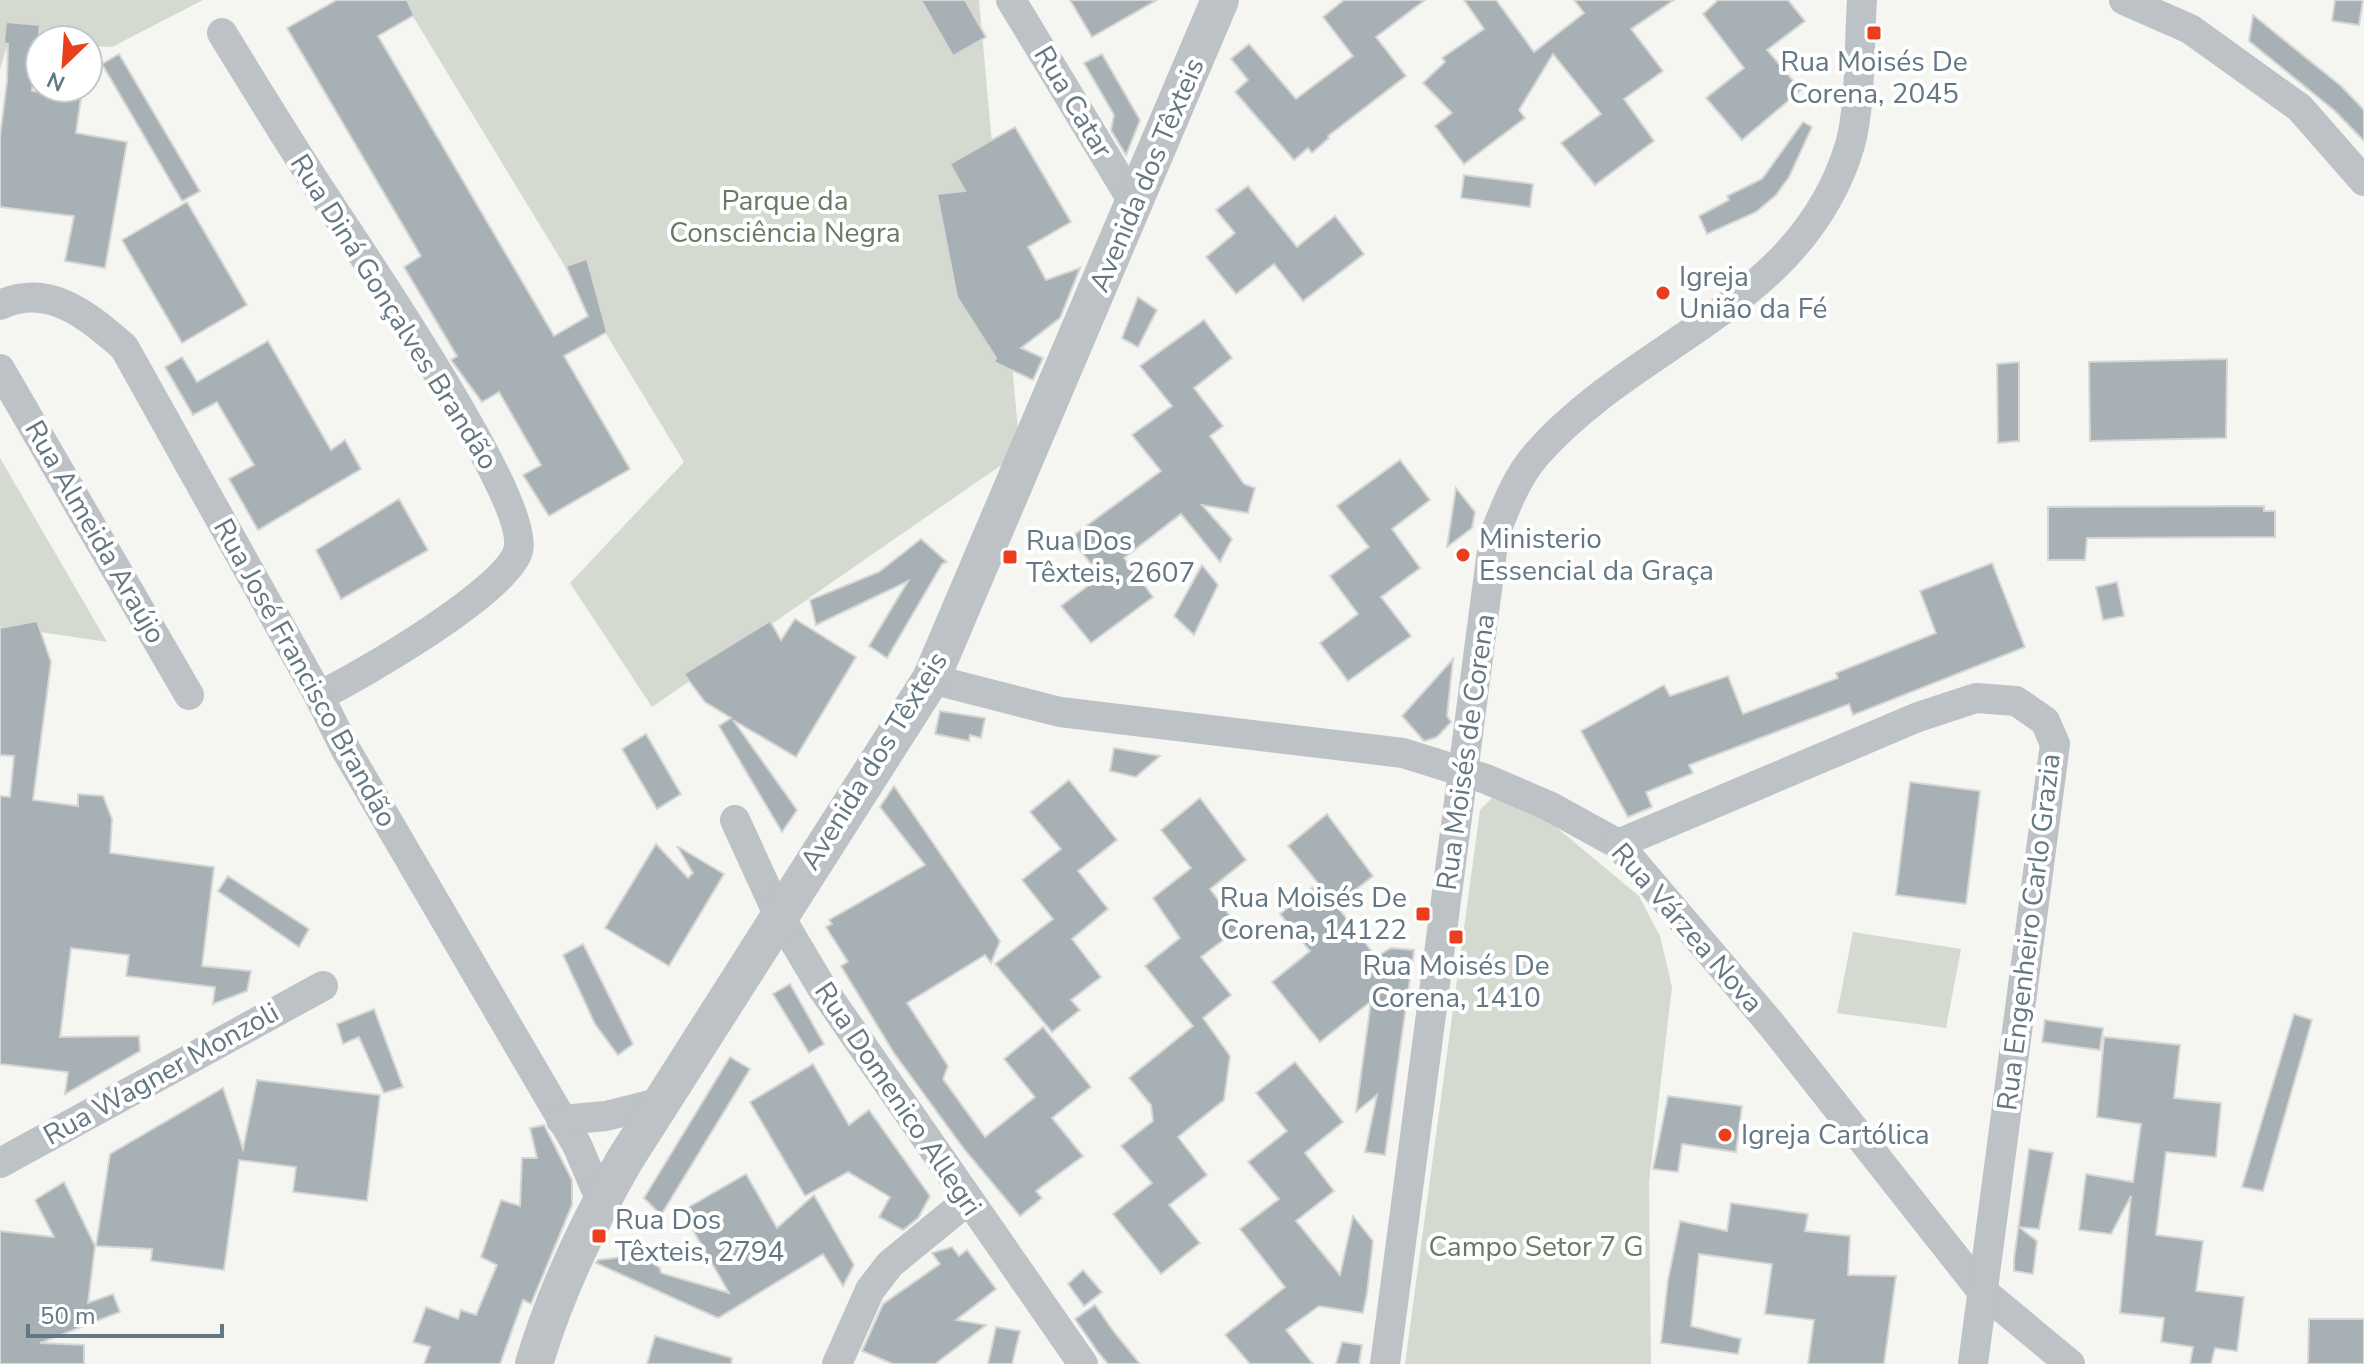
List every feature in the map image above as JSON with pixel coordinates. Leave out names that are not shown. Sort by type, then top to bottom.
[{"type":"street","name":"Rua Catar","points":[[1011,0],[1135,205]]},
{"type":"street","name":"Avenida dos Têxteis","points":[[534,1364],[548,1316],[601,1201],[658,1103],[931,679],[1220,0]]},
{"type":"street","name":"Rua Moisés de Corena","points":[[1385,1364],[1494,536],[1512,491],[1535,455],[1609,389],[1710,321],[1772,272],[1812,226],[1851,143],[1862,0]]},
{"type":"street","points":[[2124,0],[2190,29],[2300,108],[2364,181]]},
{"type":"street","name":"Rua Diná Gonçalves Brandão","points":[[222,33],[454,400],[515,520],[518,550],[503,572],[450,618],[361,675],[319,696]]},
{"type":"street","name":"Rua José Francisco Brandão","points":[[0,305],[26,295],[59,301],[87,314],[124,347],[319,696],[346,750],[587,1162],[601,1201]]},
{"type":"street","name":"Rua Almeida Araújo","points":[[0,369],[189,695]]},
{"type":"street","name":"Rua Várzea Nova","points":[[931,679],[1060,712],[1403,753],[1463,770],[1549,806],[1618,844],[1771,1024],[1981,1290],[2070,1364]]},
{"type":"street","name":"Rua Engenheiro Carlo Grazia","points":[[1618,844],[1918,717],[1976,698],[2016,701],[2045,721],[2055,744],[1973,1364]]},
{"type":"street","name":"Rua Domenico Allegri","points":[[735,820],[778,914],[830,1001],[1083,1364]]},
{"type":"street","name":"Rua Wagner Monzoli","points":[[0,1163],[323,986]]},
{"type":"street","points":[[561,1120],[606,1116],[658,1103]]},
{"type":"street","points":[[837,1364],[870,1290],[890,1264],[967,1201]]},
{"type":"green space","points":[[0,0],[203,0],[112,47],[104,47],[104,24],[24,24],[24,42],[8,43],[0,69]]},
{"type":"green space","name":"Parque da Consciência Negra","points":[[403,0],[979,0],[1020,452],[652,707],[570,583],[684,462]]},
{"type":"green space","points":[[0,458],[107,642],[0,626]]},
{"type":"green space","name":"Campo Setor 7 G","points":[[1492,798],[1550,822],[1639,896],[1660,936],[1672,987],[1649,1182],[1651,1364],[1405,1364],[1480,810]]},
{"type":"green space","points":[[1853,932],[1961,949],[1946,1028],[1837,1013]]},
{"type":"building","points":[[337,0],[407,0],[414,15],[378,36],[554,336],[588,316],[566,266],[587,259],[607,332],[564,356],[630,469],[549,516],[523,475],[541,465],[499,392],[482,402],[451,360],[457,356],[404,267],[421,256],[287,28]]},
{"type":"building","points":[[921,0],[965,0],[986,37],[953,56]]},
{"type":"building","points":[[1070,0],[1157,0],[1092,37]]},
{"type":"building","points":[[1344,0],[1425,0],[1376,37],[1406,76],[1328,136],[1312,153],[1308,148],[1294,160],[1235,92],[1248,80],[1231,59],[1249,44],[1296,99],[1353,56],[1323,17]]},
{"type":"building","points":[[1464,0],[1496,0],[1534,52],[1584,13],[1574,0],[1674,0],[1631,29],[1663,71],[1624,99],[1654,141],[1595,185],[1561,143],[1601,114],[1553,54],[1519,110],[1525,118],[1464,164],[1435,126],[1452,113],[1423,83],[1445,62],[1442,58],[1484,29]]},
{"type":"building","points":[[1718,0],[1788,0],[1805,21],[1767,50],[1801,90],[1742,140],[1706,98],[1744,68],[1703,14]]},
{"type":"building","points":[[2335,0],[2363,0],[2359,25],[2332,21]]},
{"type":"building","points":[[2253,15],[2341,86],[2364,110],[2364,141],[2335,111],[2249,41]]},
{"type":"building","points":[[6,22],[29,24],[24,24],[24,104],[80,104],[76,133],[127,142],[105,268],[65,261],[74,216],[0,207],[0,137],[8,44],[4,43]]},
{"type":"building","points":[[119,54],[200,191],[182,201],[104,63]]},
{"type":"building","points":[[1102,54],[1140,120],[1126,155],[1111,130],[1114,115],[1084,63]]},
{"type":"building","points":[[1803,122],[1812,127],[1789,177],[1776,195],[1756,212],[1707,234],[1699,216],[1729,200],[1727,196],[1762,179]]},
{"type":"building","points":[[1015,127],[1071,222],[1028,247],[1046,280],[1080,268],[1060,318],[1021,348],[1043,358],[1033,380],[994,362],[996,358],[957,297],[937,194],[965,191],[950,164]]},
{"type":"building","points":[[1464,175],[1533,184],[1530,207],[1461,198]]},
{"type":"building","points":[[1248,186],[1297,247],[1335,216],[1364,254],[1303,301],[1274,264],[1236,294],[1206,257],[1235,233],[1216,210]]},
{"type":"building","points":[[187,202],[247,305],[182,343],[122,240]]},
{"type":"building","points":[[1138,297],[1157,310],[1138,347],[1122,338]]},
{"type":"building","points":[[1204,320],[1232,358],[1194,388],[1223,426],[1210,436],[1244,484],[1255,488],[1248,513],[1202,505],[1232,539],[1220,562],[1181,514],[1124,558],[1153,597],[1091,643],[1061,606],[1101,576],[1070,538],[1161,471],[1132,435],[1172,406],[1140,366]]},
{"type":"building","points":[[268,341],[331,450],[345,440],[361,469],[258,530],[229,479],[254,465],[217,402],[193,415],[165,367],[182,357],[197,382]]},
{"type":"building","points":[[2227,359],[2226,438],[2090,441],[2089,362]]},
{"type":"building","points":[[2019,362],[2019,441],[1998,443],[1997,364]]},
{"type":"building","points":[[1400,460],[1430,500],[1392,529],[1420,568],[1381,597],[1411,636],[1348,681],[1320,643],[1358,614],[1330,576],[1369,547],[1337,506]]},
{"type":"building","points":[[1456,488],[1475,512],[1472,528],[1447,547]]},
{"type":"building","points":[[399,499],[428,550],[341,599],[316,550]]},
{"type":"building","points":[[2264,506],[2264,511],[2275,511],[2275,537],[2087,538],[2085,560],[2048,560],[2048,507]]},
{"type":"building","points":[[921,539],[947,562],[942,564],[887,658],[869,646],[908,581],[816,625],[810,600],[879,572]]},
{"type":"building","points":[[1992,563],[2025,647],[1853,715],[1849,704],[1689,765],[1693,773],[1646,792],[1652,807],[1628,817],[1581,731],[1664,685],[1670,696],[1728,676],[1743,714],[1838,678],[1836,673],[1936,633],[1920,591]]},
{"type":"building","points":[[1202,565],[1218,585],[1194,635],[1174,616]]},
{"type":"building","points":[[2117,582],[2124,616],[2103,620],[2096,587]]},
{"type":"building","points":[[795,619],[856,657],[796,757],[733,720],[797,810],[782,832],[719,726],[731,718],[705,702],[684,674],[770,621],[781,640]]},
{"type":"building","points":[[37,621],[51,662],[33,800],[78,806],[78,794],[103,796],[112,819],[110,853],[214,867],[202,966],[251,971],[247,991],[213,1004],[215,987],[126,976],[129,955],[71,948],[60,1037],[139,1036],[140,1051],[65,1094],[68,1072],[0,1064],[0,796],[10,797],[14,756],[0,755],[0,628]]},
{"type":"building","points":[[1453,659],[1447,716],[1451,722],[1437,737],[1424,741],[1402,716]]},
{"type":"building","points":[[940,711],[985,718],[981,738],[970,735],[969,741],[935,734]]},
{"type":"building","points":[[646,734],[681,794],[657,809],[622,749]]},
{"type":"building","points":[[1114,748],[1160,756],[1136,777],[1110,771]]},
{"type":"building","points":[[1069,780],[1117,840],[1078,871],[1108,909],[1072,939],[1101,977],[1071,1000],[1080,1010],[1052,1032],[995,964],[1053,919],[1022,880],[1061,849],[1030,812]]},
{"type":"building","points":[[1910,782],[1980,791],[1966,904],[1896,895]]},
{"type":"building","points":[[894,786],[1000,941],[991,963],[985,955],[907,1003],[948,1066],[943,1079],[985,1137],[1035,1097],[1004,1059],[1043,1027],[1091,1087],[1052,1118],[1083,1156],[1036,1191],[1042,1198],[1020,1216],[964,1149],[894,1053],[841,966],[848,962],[826,927],[832,924],[829,920],[925,865],[880,807]]},
{"type":"building","points":[[1200,798],[1246,860],[1210,889],[1239,928],[1201,957],[1231,995],[1203,1018],[1230,1056],[1224,1100],[1178,1137],[1207,1175],[1169,1205],[1200,1243],[1161,1274],[1113,1214],[1152,1183],[1121,1146],[1153,1121],[1151,1105],[1129,1078],[1193,1026],[1145,966],[1180,938],[1153,898],[1191,868],[1161,830]]},
{"type":"building","points":[[1327,814],[1373,876],[1336,905],[1376,957],[1391,948],[1414,950],[1385,1155],[1365,1152],[1377,1095],[1356,1112],[1371,1001],[1320,1042],[1272,982],[1310,951],[1280,914],[1318,883],[1288,846]]},
{"type":"building","points":[[656,844],[688,878],[693,873],[677,846],[724,874],[669,966],[605,928]]},
{"type":"building","points":[[228,876],[309,929],[299,947],[218,891]]},
{"type":"building","points":[[583,944],[633,1044],[618,1055],[595,1024],[563,955]]},
{"type":"building","points":[[790,984],[824,1044],[809,1053],[773,994]]},
{"type":"building","points":[[374,1009],[403,1087],[384,1093],[359,1037],[343,1044],[337,1024]]},
{"type":"building","points":[[2294,1014],[2312,1020],[2263,1191],[2242,1187]]},
{"type":"building","points":[[2045,1020],[2103,1028],[2100,1050],[2042,1042]]},
{"type":"building","points":[[2104,1037],[2180,1045],[2174,1098],[2221,1103],[2216,1157],[2166,1152],[2156,1235],[2203,1241],[2196,1291],[2244,1297],[2237,1351],[2215,1348],[2211,1364],[2190,1364],[2193,1347],[2161,1342],[2164,1318],[2120,1313],[2131,1196],[2111,1234],[2079,1230],[2086,1174],[2133,1182],[2141,1124],[2097,1117]]},
{"type":"building","points":[[730,1057],[750,1069],[661,1215],[644,1198]]},
{"type":"building","points":[[1295,1062],[1343,1122],[1305,1153],[1334,1191],[1296,1221],[1340,1275],[1353,1216],[1373,1241],[1367,1293],[1363,1313],[1319,1306],[1286,1330],[1313,1364],[1250,1364],[1225,1335],[1285,1287],[1240,1229],[1279,1199],[1248,1162],[1287,1131],[1256,1093]]},
{"type":"building","points":[[813,1064],[849,1125],[869,1110],[930,1196],[918,1218],[903,1230],[879,1217],[890,1197],[848,1172],[805,1196],[750,1102]]},
{"type":"building","points":[[257,1080],[380,1095],[367,1201],[293,1192],[296,1167],[239,1160],[224,1270],[151,1261],[152,1249],[96,1246],[110,1154],[223,1088],[243,1149]]},
{"type":"building","points":[[1668,1096],[1742,1106],[1736,1152],[1682,1144],[1678,1172],[1653,1169]]},
{"type":"building","points":[[544,1125],[572,1180],[572,1205],[531,1304],[523,1300],[500,1364],[424,1364],[430,1347],[413,1342],[426,1307],[458,1319],[461,1310],[476,1315],[497,1265],[481,1257],[501,1200],[520,1206],[522,1158],[537,1158],[530,1128]]},
{"type":"building","points":[[2029,1149],[2053,1153],[2039,1229],[2019,1227],[2037,1241],[2033,1274],[2014,1271],[2014,1259]]},
{"type":"building","points":[[746,1174],[777,1228],[814,1195],[854,1265],[843,1286],[823,1254],[718,1318],[596,1263],[598,1260],[639,1255],[660,1268],[661,1273],[729,1293],[682,1211]]},
{"type":"building","points":[[64,1182],[95,1246],[88,1303],[113,1294],[120,1312],[40,1343],[84,1345],[84,1364],[0,1364],[0,1231],[54,1237],[35,1200]]},
{"type":"building","points":[[1731,1203],[1808,1214],[1805,1231],[1850,1236],[1848,1275],[1896,1276],[1884,1364],[1808,1364],[1814,1320],[1765,1314],[1772,1264],[1699,1254],[1691,1326],[1741,1339],[1738,1354],[1661,1343],[1668,1280],[1680,1221],[1727,1231]]},
{"type":"building","points":[[952,1247],[959,1256],[967,1250],[996,1289],[956,1320],[986,1325],[935,1364],[893,1364],[862,1351],[883,1304],[940,1264],[932,1253]]},
{"type":"building","points":[[1083,1270],[1102,1292],[1084,1306],[1068,1284]]},
{"type":"building","points":[[1095,1305],[1140,1364],[1108,1364],[1098,1352],[1075,1319]]},
{"type":"building","points":[[2309,1319],[2364,1319],[2364,1364],[2308,1364]]},
{"type":"building","points":[[996,1327],[1020,1331],[1012,1364],[988,1364]]},
{"type":"building","points":[[655,1336],[732,1358],[731,1364],[647,1364]]},
{"type":"building","points":[[1342,1342],[1362,1345],[1359,1364],[1336,1364]]},
{"type":"place","name":"Rua Moisés De Corena, 2045","points":[[1874,33]]},
{"type":"place","name":"Igreja União da Fé","points":[[1663,293]]},
{"type":"place","name":"Ministerio Essencial da Graça","points":[[1463,555]]},
{"type":"place","name":"Rua Dos Têxteis, 2607","points":[[1010,557]]},
{"type":"place","name":"Rua Moisés De Corena, 14122","points":[[1423,914]]},
{"type":"place","name":"Rua Moisés De Corena, 1410","points":[[1456,937]]},
{"type":"place","name":"Igreja Cartólica","points":[[1725,1135]]},
{"type":"place","name":"Rua Dos Têxteis, 2794","points":[[599,1236]]}]
